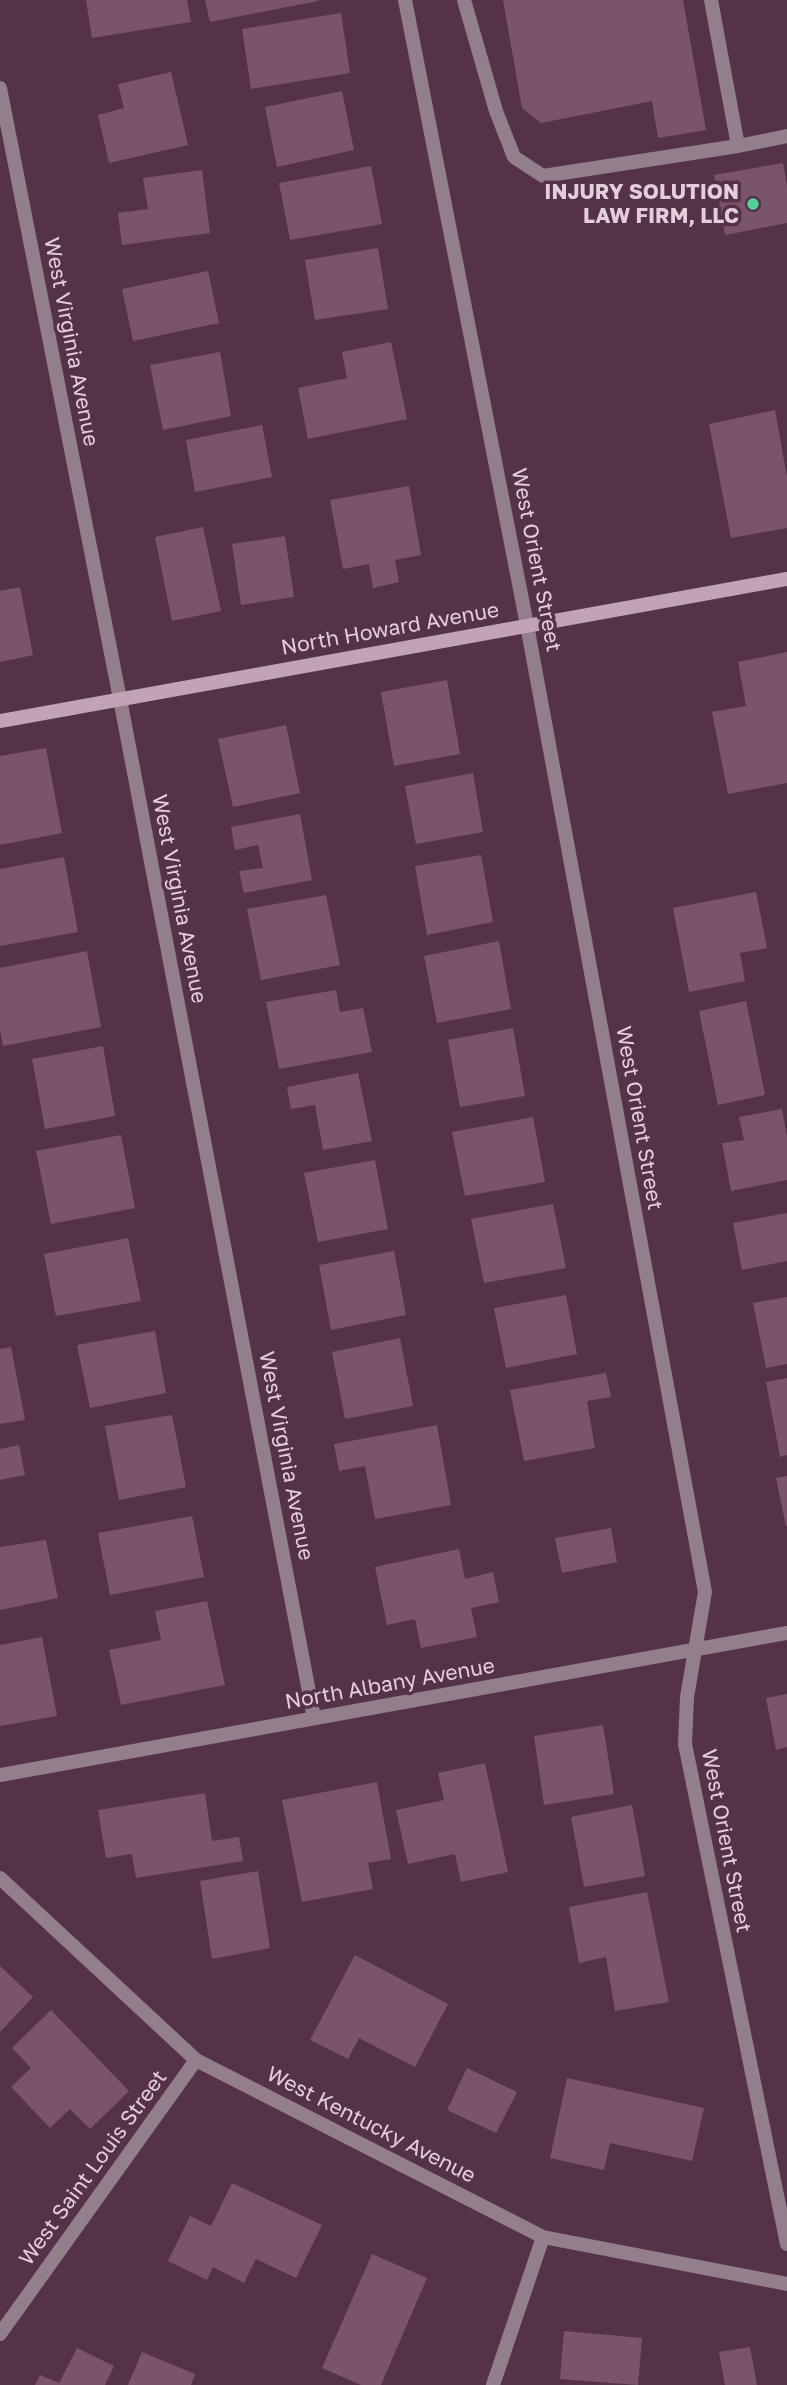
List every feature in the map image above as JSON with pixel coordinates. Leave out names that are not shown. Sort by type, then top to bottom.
[{"type":"street","name":"West Orient Street","points":[[405,0],[527,625],[705,1592],[687,1697],[685,1744],[787,2244]]},
{"type":"street","points":[[464,0],[496,111],[514,157],[543,176],[787,136]]},
{"type":"street","points":[[711,0],[738,146]]},
{"type":"street","name":"West Virginia Avenue","points":[[0,88],[120,699],[314,1718]]},
{"type":"street","name":"North Howard Avenue","points":[[0,721],[787,579]]},
{"type":"street","name":"North Albany Avenue","points":[[0,1775],[787,1633]]},
{"type":"street","name":"West Kentucky Avenue","points":[[0,1878],[196,2060],[543,2237],[787,2284]]},
{"type":"street","name":"West Saint Louis Street","points":[[0,2334],[196,2060]]},
{"type":"street","points":[[493,2385],[543,2237]]},
{"type":"building","points":[[86,0],[187,0],[191,22],[92,38]]},
{"type":"building","points":[[205,0],[318,0],[318,1],[210,22]]},
{"type":"building","points":[[503,0],[683,0],[706,130],[658,138],[652,101],[541,123],[522,108]]},
{"type":"building","points":[[341,13],[350,73],[251,89],[242,29]]},
{"type":"building","points":[[171,72],[188,145],[109,163],[98,115],[124,108],[118,84]]},
{"type":"building","points":[[342,91],[354,150],[277,167],[265,107]]},
{"type":"building","name":"INJURY SOLUTION LAW FIRM, LLC","points":[[783,163],[787,186],[787,223],[725,235],[714,175]]},
{"type":"building","points":[[371,166],[382,224],[290,240],[279,183]]},
{"type":"building","points":[[202,170],[210,233],[122,245],[118,213],[148,209],[143,178]]},
{"type":"building","points":[[378,248],[388,309],[315,320],[305,260]]},
{"type":"building","points":[[208,271],[219,323],[133,341],[122,289]]},
{"type":"building","points":[[391,342],[407,419],[308,439],[298,388],[347,378],[342,352]]},
{"type":"building","points":[[220,352],[231,416],[163,430],[150,365]]},
{"type":"building","points":[[775,410],[787,477],[787,528],[731,538],[709,424]]},
{"type":"building","points":[[262,425],[272,477],[195,492],[186,440]]},
{"type":"building","points":[[409,486],[421,555],[395,560],[399,582],[373,588],[369,564],[343,569],[330,500]]},
{"type":"building","points":[[203,527],[221,611],[172,621],[155,537]]},
{"type":"building","points":[[285,536],[294,597],[241,605],[232,544]]},
{"type":"building","points":[[20,587],[33,655],[0,662],[0,591]]},
{"type":"building","points":[[787,652],[787,783],[728,794],[712,712],[746,706],[738,662]]},
{"type":"building","points":[[447,680],[460,754],[394,766],[381,692]]},
{"type":"building","points":[[286,725],[300,793],[233,807],[218,739]]},
{"type":"building","points":[[46,748],[62,833],[0,845],[0,756]]},
{"type":"building","points":[[473,773],[483,832],[416,844],[405,786]]},
{"type":"building","points":[[300,814],[312,880],[244,893],[239,871],[263,868],[258,845],[235,850],[231,827]]},
{"type":"building","points":[[481,855],[493,922],[427,935],[415,866]]},
{"type":"building","points":[[64,857],[78,932],[0,946],[0,869]]},
{"type":"building","points":[[756,892],[767,948],[740,953],[745,981],[689,992],[673,908]]},
{"type":"building","points":[[326,895],[340,965],[261,980],[247,909]]},
{"type":"building","points":[[499,941],[511,1009],[437,1023],[424,956]]},
{"type":"building","points":[[87,951],[101,1027],[3,1046],[0,1030],[0,968]]},
{"type":"building","points":[[336,990],[340,1012],[363,1008],[372,1052],[279,1069],[266,1002]]},
{"type":"building","points":[[746,1001],[765,1095],[718,1105],[699,1011]]},
{"type":"building","points":[[513,1028],[525,1096],[460,1107],[448,1040]]},
{"type":"building","points":[[103,1046],[115,1116],[45,1129],[32,1059]]},
{"type":"building","points":[[358,1073],[372,1141],[323,1150],[315,1105],[291,1109],[287,1087]]},
{"type":"building","points":[[782,1109],[787,1136],[787,1180],[731,1191],[722,1143],[744,1140],[739,1117]]},
{"type":"building","points":[[533,1117],[545,1182],[465,1196],[452,1132]]},
{"type":"building","points":[[121,1135],[135,1208],[51,1224],[36,1151]]},
{"type":"building","points":[[375,1160],[388,1229],[318,1242],[304,1173]]},
{"type":"building","points":[[553,1204],[566,1268],[484,1283],[471,1219]]},
{"type":"building","points":[[787,1213],[787,1261],[742,1270],[733,1223]]},
{"type":"building","points":[[128,1238],[141,1301],[56,1316],[44,1254]]},
{"type":"building","points":[[394,1251],[406,1315],[331,1330],[319,1265]]},
{"type":"building","points":[[566,1295],[577,1354],[506,1368],[494,1308]]},
{"type":"building","points":[[787,1297],[787,1364],[766,1368],[753,1303]]},
{"type":"building","points":[[155,1331],[166,1393],[90,1408],[77,1345]]},
{"type":"building","points":[[400,1338],[413,1406],[345,1419],[332,1352]]},
{"type":"building","points":[[11,1347],[25,1420],[0,1424],[0,1349]]},
{"type":"building","points":[[606,1373],[611,1397],[587,1401],[595,1448],[524,1461],[510,1390]]},
{"type":"building","points":[[787,1378],[787,1455],[780,1457],[766,1382]]},
{"type":"building","points":[[172,1415],[186,1487],[119,1500],[105,1426]]},
{"type":"building","points":[[437,1425],[451,1505],[375,1519],[365,1466],[339,1471],[334,1444]]},
{"type":"building","points":[[19,1445],[25,1475],[0,1480],[0,1449]]},
{"type":"building","points":[[787,1476],[787,1526],[786,1526],[776,1478]]},
{"type":"building","points":[[192,1516],[204,1577],[110,1595],[98,1533]]},
{"type":"building","points":[[611,1528],[617,1562],[562,1573],[555,1538]]},
{"type":"building","points":[[46,1540],[58,1598],[0,1610],[0,1547]]},
{"type":"building","points":[[459,1549],[465,1579],[493,1572],[499,1602],[471,1608],[477,1637],[421,1648],[415,1619],[387,1625],[375,1567]]},
{"type":"building","points":[[207,1601],[225,1685],[121,1705],[109,1650],[161,1640],[155,1611]]},
{"type":"building","points":[[42,1637],[57,1716],[0,1726],[0,1645]]},
{"type":"building","points":[[787,1694],[787,1747],[776,1750],[766,1698]]},
{"type":"building","points":[[603,1725],[614,1794],[544,1805],[534,1736]]},
{"type":"building","points":[[485,1763],[508,1872],[461,1882],[455,1854],[408,1864],[396,1810],[444,1800],[438,1773]]},
{"type":"building","points":[[377,1782],[391,1859],[368,1863],[373,1889],[302,1902],[282,1800]]},
{"type":"building","points":[[205,1793],[212,1841],[239,1837],[243,1861],[136,1878],[132,1854],[106,1858],[98,1810]]},
{"type":"building","points":[[632,1805],[645,1876],[584,1887],[571,1817]]},
{"type":"building","points":[[258,1871],[270,1948],[212,1959],[200,1881]]},
{"type":"building","points":[[647,1892],[669,2002],[615,2011],[606,1957],[579,1963],[569,1907]]},
{"type":"building","points":[[355,1955],[448,2004],[415,2067],[359,2038],[348,2059],[310,2040]]},
{"type":"building","points":[[0,1966],[33,1997],[0,2032]]},
{"type":"building","points":[[51,2010],[129,2091],[90,2129],[70,2109],[50,2128],[11,2087],[31,2068],[12,2048]]},
{"type":"building","points":[[467,2068],[517,2092],[496,2133],[447,2110]]},
{"type":"building","points":[[567,2078],[704,2108],[692,2161],[610,2143],[604,2170],[550,2158]]},
{"type":"building","points":[[232,2183],[322,2225],[296,2278],[256,2259],[244,2283],[213,2267],[207,2280],[168,2261],[190,2216],[211,2226]]},
{"type":"building","points":[[372,2254],[427,2278],[381,2385],[361,2385],[322,2368]]},
{"type":"building","points":[[564,2331],[642,2338],[638,2385],[560,2379]]},
{"type":"building","points":[[750,2347],[757,2385],[725,2385],[719,2352]]},
{"type":"building","points":[[77,2348],[114,2366],[105,2385],[35,2385],[40,2375],[59,2383]]},
{"type":"building","points":[[142,2352],[195,2374],[191,2385],[128,2385]]},
{"type":"place","name":"INJURY SOLUTION LAW FIRM, LLC","points":[[753,204]]}]
